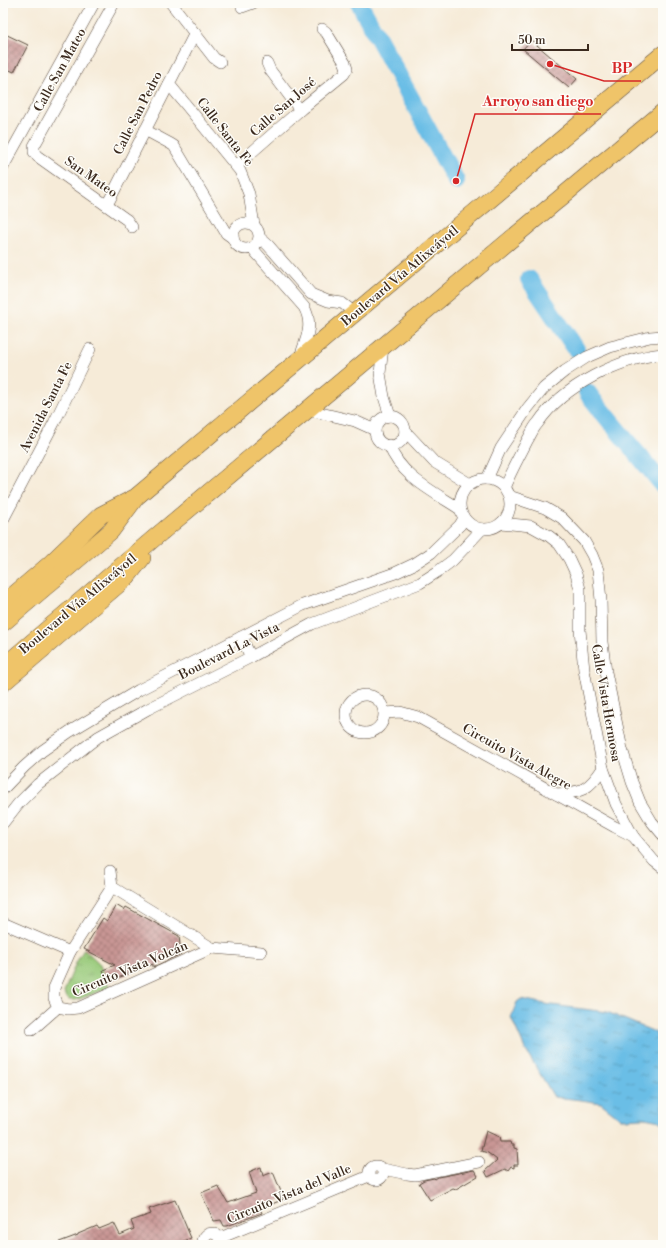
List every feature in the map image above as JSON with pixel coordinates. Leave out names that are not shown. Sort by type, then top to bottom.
[{"type":"main road","name":"Boulevard Vía Atlixcáyotl","points":[[3,604],[50,564],[102,516],[136,497],[663,54]]},
{"type":"main road","name":"Boulevard Vía Atlixcáyotl","points":[[3,667],[152,540],[663,112]]},
{"type":"main road","name":"Boulevard Vía Atlixcáyotl","points":[[3,623],[111,531],[136,497]]},
{"type":"main road","name":"Boulevard Vía Atlixcáyotl","points":[[3,683],[127,577],[142,558],[152,540]]},
{"type":"street","points":[[3,167],[94,3]]},
{"type":"street","name":"Calle San Mateo","points":[[34,152],[34,146],[114,3]]},
{"type":"street","points":[[171,3],[214,58],[220,62]]},
{"type":"street","points":[[242,7],[253,3]]},
{"type":"street","name":"Calle San José","points":[[236,166],[344,74],[346,69],[345,63],[326,32],[322,29]]},
{"type":"street","name":"Calle San Pedro","points":[[107,205],[195,33]]},
{"type":"street","points":[[267,63],[270,70],[300,110]]},
{"type":"street","name":"Calle Santa Fe","points":[[169,84],[240,171],[247,187],[254,225]]},
{"type":"street","points":[[145,130],[174,146],[226,233],[233,238]]},
{"type":"street","name":"San Mateo","points":[[34,152],[37,156],[127,220],[132,227]]},
{"type":"street","points":[[260,238],[252,248],[240,248],[235,244],[233,231],[242,223],[248,222],[254,225],[257,228],[260,238],[268,245],[311,294],[328,301],[342,303],[355,313]]},
{"type":"street","points":[[252,248],[304,307],[308,314],[309,331],[298,361]]},
{"type":"street","points":[[487,479],[501,448],[527,409],[544,388],[565,371],[587,357],[610,347],[650,337],[663,336]]},
{"type":"street","points":[[383,347],[380,374],[384,397],[390,416]]},
{"type":"street","name":"Avenida Santa Fe","points":[[3,520],[54,423],[90,349]]},
{"type":"street","points":[[506,492],[512,469],[538,422],[563,395],[599,373],[626,362],[663,354]]},
{"type":"street","points":[[308,410],[355,421],[374,430]]},
{"type":"street","points":[[390,416],[396,417],[400,420],[404,425],[405,431],[400,441],[389,445],[379,441],[374,430],[379,420],[390,416]]},
{"type":"street","points":[[405,431],[434,462],[470,484]]},
{"type":"street","points":[[389,445],[393,456],[416,481],[462,514],[472,526],[482,529],[492,528],[501,523],[507,516],[510,506],[506,492],[496,482],[487,479],[478,480],[470,484],[464,490],[460,499],[462,514]]},
{"type":"street","name":"Calle Vista Hermosa","points":[[506,492],[545,508],[562,518],[584,541],[592,555],[598,570],[601,600],[602,642],[606,672],[622,749],[640,802],[652,822],[663,835]]},
{"type":"street","name":"Boulevard La Vista","points":[[3,789],[42,751],[139,690],[303,605],[395,573],[414,564],[431,553],[460,525],[462,514]]},
{"type":"street","name":"Calle Vista Hermosa","points":[[501,523],[531,526],[549,536],[559,544],[576,574],[580,589],[580,630],[584,670],[603,768],[616,804],[633,836],[654,861],[663,868]]},
{"type":"street","name":"Boulevard La Vista","points":[[3,823],[18,804],[38,784],[98,737],[148,708],[251,657],[312,624],[420,583],[453,560],[482,529]]},
{"type":"street","points":[[241,637],[251,657]]},
{"type":"street","name":"Circuito Vista Alegre","points":[[385,713],[400,712],[418,717],[633,836]]},
{"type":"street","points":[[555,794],[575,793],[586,788],[596,780],[603,768]]},
{"type":"street","points":[[110,871],[112,887]]},
{"type":"street","name":"Circuito Vista Volcán","points":[[58,1007],[54,998],[54,988],[70,952],[112,887],[212,948],[261,952]]},
{"type":"street","points":[[3,923],[70,952]]},
{"type":"street","name":"Circuito Vista Volcán","points":[[58,1007],[68,1009],[78,1008],[212,948]]},
{"type":"street","name":"Circuito Vista Volcán","points":[[32,1030],[58,1007]]},
{"type":"street","name":"Circuito Vista del Valle","points":[[220,1242],[369,1176],[375,1180],[379,1179],[384,1173],[383,1169],[406,1174],[415,1174],[480,1162]]},
{"type":"street","points":[[204,1245],[204,1236],[213,1233],[217,1235],[220,1242]]},
{"type":"green space","points":[[84,949],[99,963],[110,988],[76,1000],[69,1000],[65,996],[64,992],[76,963]]},
{"type":"water","points":[[521,999],[551,1005],[607,1012],[655,1032],[663,1048],[663,1124],[660,1121],[645,1118],[621,1119],[601,1103],[554,1097],[525,1049],[511,1017],[517,1002]]},
{"type":"building","points":[[3,33],[28,45],[14,72],[3,67]]},
{"type":"building","points":[[531,40],[577,79],[569,88],[523,49]]},
{"type":"building","points":[[116,905],[124,910],[126,907],[179,936],[181,954],[153,967],[153,964],[108,982],[103,970],[115,965],[84,949],[103,918],[107,921]]},
{"type":"building","points":[[486,1131],[499,1137],[500,1142],[510,1142],[511,1145],[514,1145],[514,1148],[517,1149],[518,1165],[514,1165],[514,1168],[511,1167],[508,1171],[505,1169],[488,1177],[485,1171],[497,1160],[488,1153],[481,1151]]},
{"type":"building","points":[[261,1167],[263,1176],[273,1172],[284,1199],[260,1209],[262,1213],[227,1226],[224,1226],[221,1220],[214,1221],[201,1193],[218,1186],[228,1203],[256,1193],[249,1172]]},
{"type":"building","points":[[474,1170],[478,1176],[456,1189],[453,1188],[430,1200],[419,1183],[424,1180]]},
{"type":"building","points":[[175,1200],[191,1238],[174,1245],[54,1245],[97,1226],[99,1229],[114,1223],[120,1235],[134,1229],[131,1221],[151,1214],[149,1209]]},
{"type":"waterway","points":[[359,3],[456,181]]},
{"type":"waterway","points":[[529,279],[576,349]]},
{"type":"waterway","points":[[587,392],[605,416],[663,485]]},
{"type":"place","name":"BP","points":[[550,64]]},
{"type":"place","name":"Arroyo san diego","points":[[456,181]]}]
